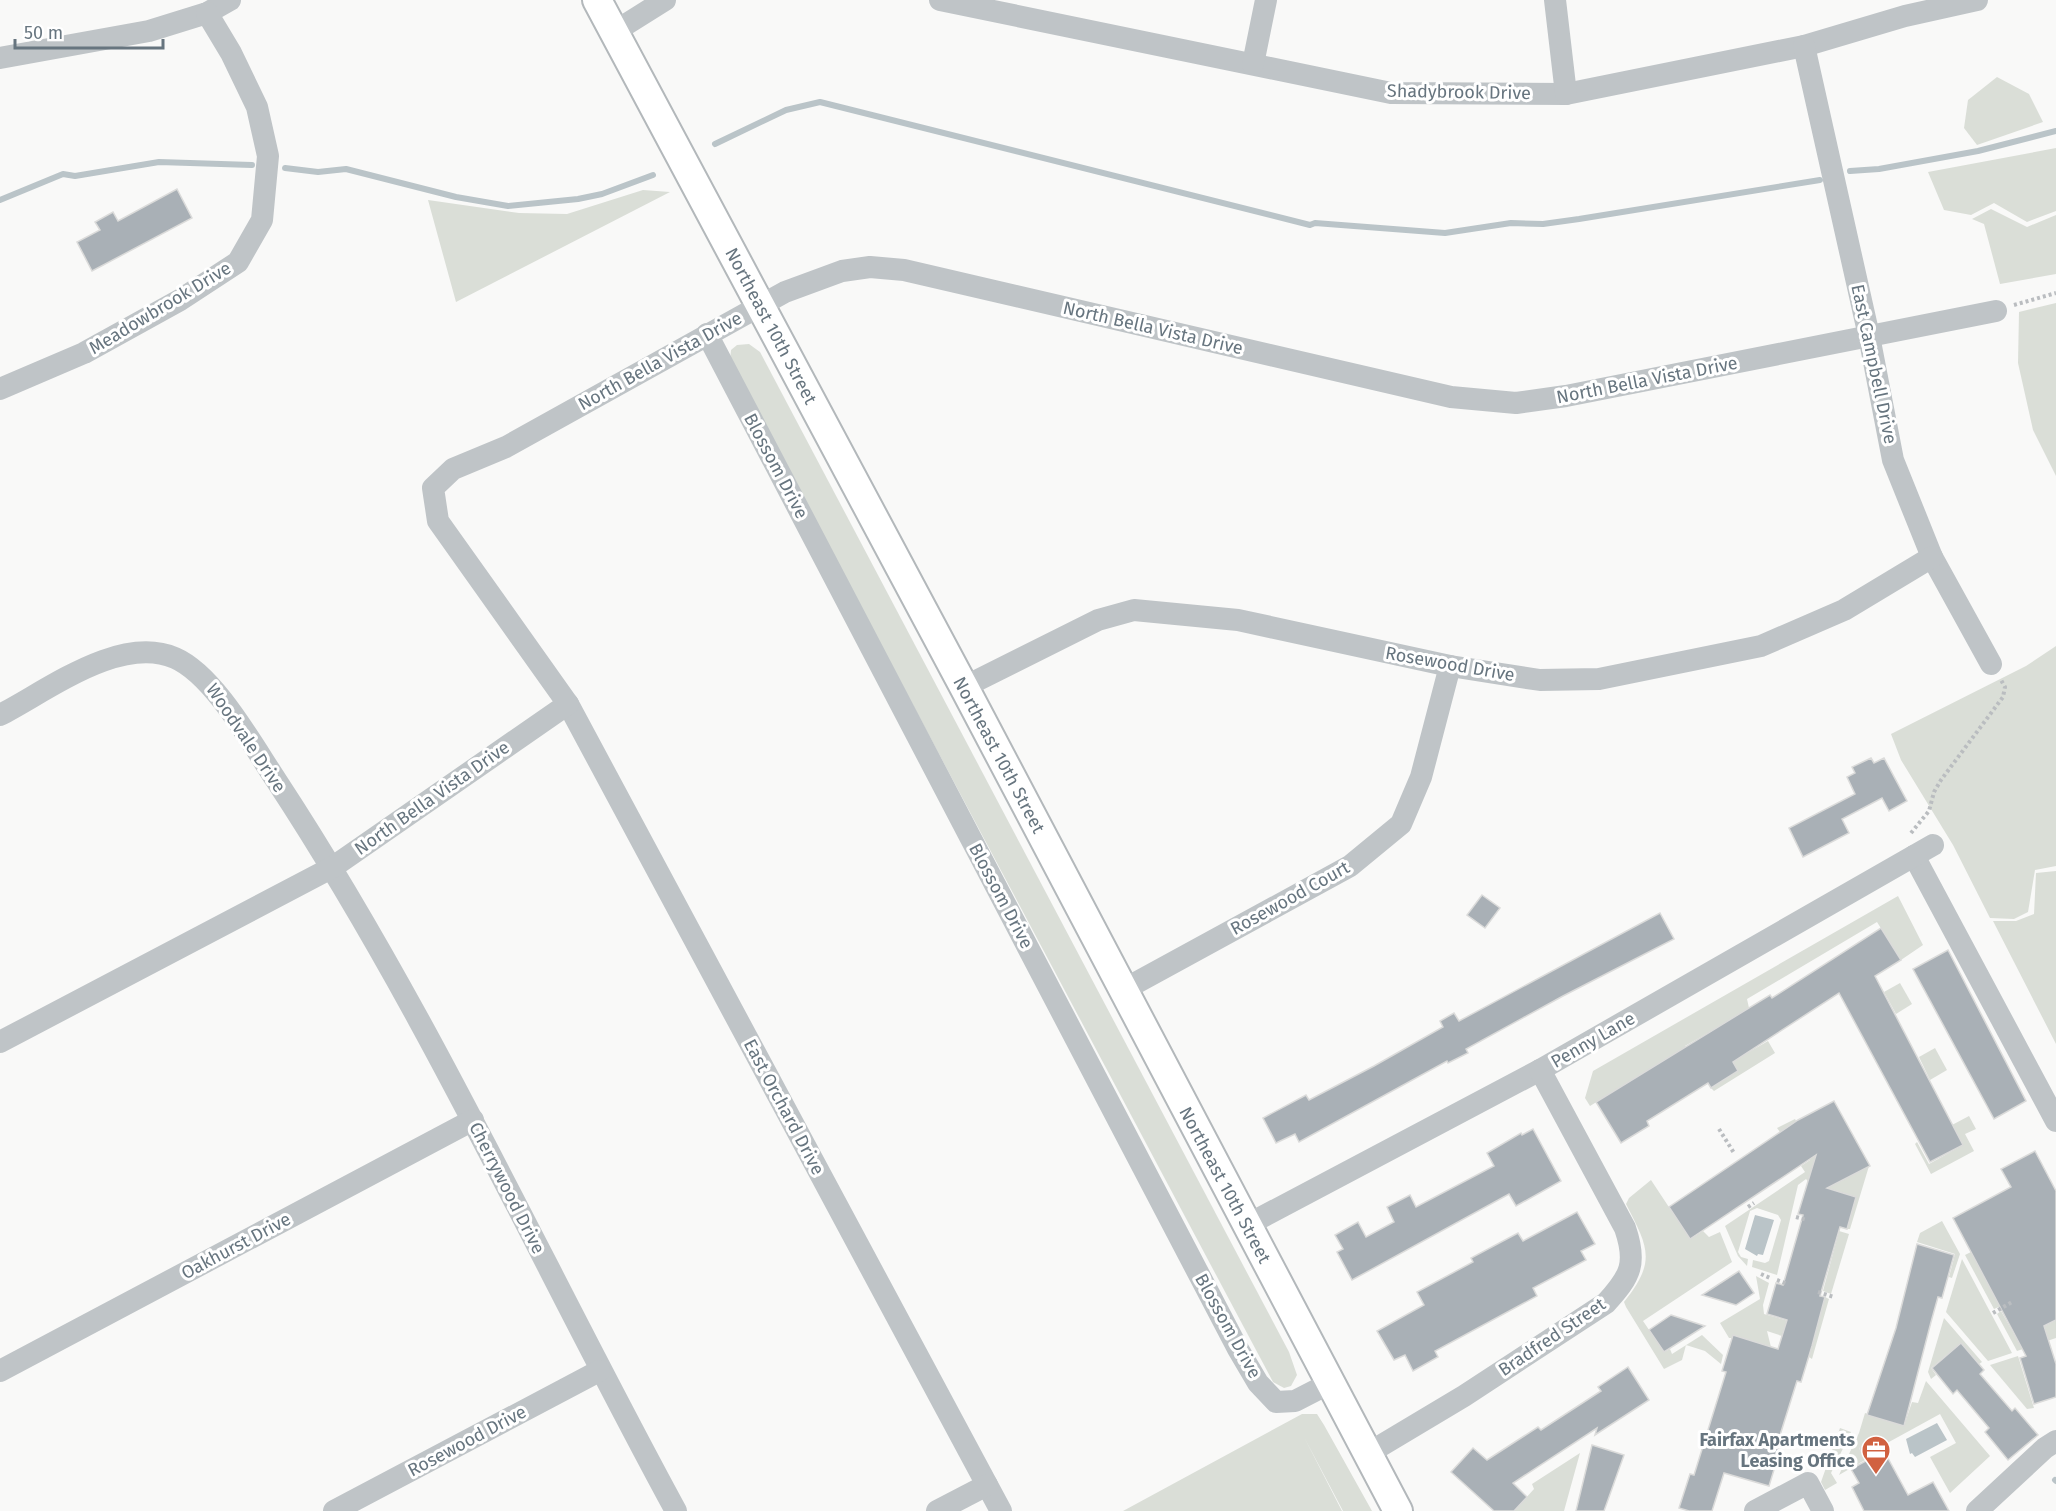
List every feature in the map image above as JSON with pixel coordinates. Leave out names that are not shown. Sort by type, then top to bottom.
[{"type":"main road","name":"Northeast 10th Street","points":[[597,0],[964,687],[1398,1511]]},
{"type":"street","points":[[0,58],[149,31],[207,13],[230,0]]},
{"type":"street","points":[[614,32],[665,0]]},
{"type":"street","points":[[1253,64],[1266,0]]},
{"type":"street","points":[[1555,0],[1566,94]]},
{"type":"street","name":"Shadybrook Drive","points":[[950,1],[1391,93],[1566,94],[1804,46],[1903,8],[1977,0]]},
{"type":"street","name":"Meadowbrook Drive","points":[[0,389],[84,353],[180,300],[237,262],[262,220],[268,156],[257,107],[231,53],[207,13]]},
{"type":"street","name":"East Campbell Drive","points":[[1804,46],[1869,336],[1893,460],[1932,557],[1991,664]]},
{"type":"street","name":"North Bella Vista Drive","points":[[0,1042],[333,867],[568,704],[438,521],[434,488],[453,469],[506,447],[760,305],[812,280],[842,271],[870,267],[904,270],[1450,397],[1516,403],[1996,310]]},
{"type":"street","name":"Blossom Drive","points":[[707,334],[1238,1349],[1258,1383],[1276,1402],[1295,1401],[1330,1383]]},
{"type":"street","name":"Rosewood Drive","points":[[964,687],[1098,620],[1134,610],[1238,620],[1450,666],[1540,680],[1599,679],[1761,646],[1844,610],[1932,557]]},
{"type":"street","name":"Woodvale Drive","points":[[0,715],[94,663],[135,652],[174,657],[206,679],[333,867]]},
{"type":"street","name":"Rosewood Court","points":[[1123,990],[1350,866],[1401,824],[1420,777],[1450,666]]},
{"type":"street","name":"East Orchard Drive","points":[[568,704],[1001,1511]]},
{"type":"street","name":"Penny Lane","points":[[1247,1225],[1540,1070],[1923,851],[2056,1121]]},
{"type":"street","name":"Cherrywood Drive","points":[[333,867],[473,1120],[599,1371],[676,1511]]},
{"type":"street","name":"Bradfred Street","points":[[1367,1454],[1464,1396],[1606,1303],[1624,1283],[1629,1272],[1631,1246],[1625,1227],[1540,1070]]},
{"type":"street","name":"Oakhurst Drive","points":[[0,1371],[473,1120]]},
{"type":"street","name":"Rosewood Drive","points":[[334,1511],[599,1371]]},
{"type":"street","points":[[1977,1511],[2045,1448],[2056,1441]]},
{"type":"street","points":[[1755,1511],[1808,1483],[1824,1511]]},
{"type":"street","points":[[937,1511],[987,1485]]},
{"type":"path","points":[[1996,310],[2056,293]]},
{"type":"path","points":[[1911,833],[1929,811],[1941,780],[2003,697],[2005,687],[1991,664]]},
{"type":"path","points":[[1719,1129],[1734,1153]]},
{"type":"path","points":[[1748,1207],[1754,1203]]},
{"type":"path","points":[[1796,1217],[1807,1220]]},
{"type":"path","points":[[1761,1274],[1770,1278]]},
{"type":"path","points":[[1777,1280],[1788,1284]]},
{"type":"path","points":[[1818,1292],[1834,1297]]},
{"type":"path","points":[[1993,1313],[2012,1302]]},
{"type":"shaded area","points":[[1997,77],[2029,94],[2043,122],[1977,145],[1964,128],[1968,100]]},
{"type":"shaded area","points":[[2056,148],[2056,211],[2027,222],[1994,203],[1971,215],[1944,210],[1928,172]]},
{"type":"shaded area","points":[[643,190],[670,192],[456,302],[428,200],[519,213],[567,214]]},
{"type":"shaded area","points":[[1991,209],[2027,227],[2056,215],[2056,274],[2000,284],[1984,224],[1972,219]]},
{"type":"shaded area","points":[[2056,303],[2056,476],[2033,430],[2018,363],[2019,312]]},
{"type":"shaded area","points":[[749,344],[760,352],[1289,1352],[1297,1375],[1291,1386],[1284,1388],[1273,1382],[730,361],[731,350],[737,345]]},
{"type":"shaded area","points":[[2056,646],[2056,866],[2035,870],[2028,912],[2014,919],[1990,918],[1953,845],[1901,760],[1891,734],[2026,666]]},
{"type":"shaded area","points":[[2056,871],[2056,1044],[1993,921],[2016,921],[2034,914],[2036,873]]},
{"type":"shaded area","points":[[1898,896],[1923,945],[1901,960],[1877,922],[1747,999],[1749,1008],[1729,1020],[1749,1052],[1768,1041],[1775,1053],[1714,1091],[1711,1088],[1738,1071],[1713,1030],[1685,1046],[1693,1059],[1631,1096],[1624,1085],[1590,1106],[1585,1098],[1593,1071]]},
{"type":"shaded area","points":[[1900,983],[1912,1004],[1896,1014],[1884,992]]},
{"type":"shaded area","points":[[1935,1048],[1947,1070],[1930,1080],[1919,1057]]},
{"type":"shaded area","points":[[1969,1116],[1976,1129],[1965,1134],[1974,1151],[1931,1174],[1915,1144],[1917,1142],[1929,1164],[1963,1145],[1952,1125]]},
{"type":"shaded area","points":[[1795,1119],[1821,1167],[1869,1166],[1850,1229],[1847,1229],[1806,1179],[1798,1185],[1777,1275],[1752,1267],[1753,1260],[1765,1263],[1769,1261],[1781,1220],[1778,1215],[1757,1208],[1750,1211],[1738,1252],[1741,1257],[1748,1259],[1747,1266],[1738,1256],[1725,1226],[1805,1172],[1801,1166],[1810,1160],[1790,1127],[1780,1132],[1777,1128]]},
{"type":"shaded area","points":[[1651,1180],[1690,1239],[1703,1231],[1709,1237],[1720,1232],[1732,1262],[1643,1321],[1664,1352],[1670,1349],[1672,1354],[1686,1345],[1682,1360],[1664,1369],[1624,1302],[1641,1275],[1646,1254],[1640,1232],[1626,1204],[1629,1198]]},
{"type":"shaded area","points":[[1755,1215],[1774,1220],[1763,1255],[1758,1254],[1757,1256],[1745,1249]]},
{"type":"shaded area","points":[[1942,1221],[1960,1254],[1952,1278],[1949,1277],[1955,1254],[1917,1242],[1920,1233]]},
{"type":"shaded area","points":[[1839,1231],[1849,1234],[1831,1294],[1823,1291]]},
{"type":"shaded area","points":[[1971,1252],[2001,1306],[1994,1309],[1965,1255]]},
{"type":"shaded area","points":[[1962,1259],[2012,1353],[1988,1361],[1946,1312]]},
{"type":"shaded area","points":[[1756,1276],[1769,1283],[1763,1305],[1764,1314],[1816,1329],[1825,1297],[1829,1299],[1812,1359],[1809,1357],[1812,1346],[1767,1331],[1771,1347],[1734,1335],[1729,1338],[1720,1323],[1760,1299]]},
{"type":"shaded area","points":[[2001,1311],[2018,1341],[2056,1320],[2056,1338],[2017,1351],[1997,1314]]},
{"type":"shaded area","points":[[1944,1318],[1982,1362],[1979,1364],[1961,1343],[1931,1368],[1936,1375],[1931,1379],[1928,1372]]},
{"type":"shaded area","points":[[1702,1335],[1723,1355],[1721,1364],[1705,1351],[1686,1345]]},
{"type":"shaded area","points":[[2018,1356],[2034,1408],[2027,1409],[1990,1365]]},
{"type":"shaded area","points":[[1926,1381],[1990,1456],[1950,1493],[1930,1457],[1956,1443],[1940,1414],[1878,1448],[1873,1440],[1859,1448],[1865,1460],[1839,1475],[1859,1433],[1865,1413],[1904,1426],[1912,1402],[1918,1403]]},
{"type":"shaded area","points":[[1302,1414],[1317,1414],[1372,1511],[1343,1511],[1304,1437],[1342,1511],[1123,1511]]},
{"type":"shaded area","points":[[1937,1423],[1947,1440],[1915,1457],[1912,1453],[1910,1454],[1906,1439]]},
{"type":"shaded area","points":[[1840,1428],[1851,1432],[1831,1473],[1837,1483],[1825,1490],[1821,1482]]},
{"type":"shaded area","points":[[1580,1453],[1564,1511],[1514,1511],[1534,1489],[1532,1484]]},
{"type":"building","points":[[177,189],[192,218],[92,271],[77,242],[100,230],[95,222],[113,212],[118,221]]},
{"type":"building","points":[[1871,758],[1874,763],[1884,758],[1907,801],[1889,811],[1882,798],[1842,819],[1849,833],[1803,857],[1789,828],[1855,794],[1847,777],[1855,773],[1852,767]]},
{"type":"building","points":[[1482,895],[1500,908],[1485,928],[1467,915]]},
{"type":"building","points":[[1660,913],[1674,939],[1563,996],[1466,1049],[1468,1053],[1448,1063],[1447,1061],[1299,1142],[1295,1134],[1276,1143],[1263,1118],[1306,1095],[1309,1100],[1374,1066],[1443,1027],[1440,1021],[1454,1013],[1459,1021]]},
{"type":"building","points":[[1881,928],[1901,960],[1875,976],[1963,1145],[1930,1162],[1839,993],[1733,1062],[1738,1071],[1711,1088],[1708,1083],[1647,1121],[1649,1126],[1621,1143],[1596,1102],[1770,995],[1772,998]]},
{"type":"building","points":[[1948,950],[2026,1101],[1994,1119],[1913,969]]},
{"type":"building","points":[[1834,1101],[1870,1166],[1827,1188],[1856,1197],[1847,1229],[1840,1227],[1820,1296],[1825,1297],[1812,1346],[1801,1382],[1797,1381],[1776,1448],[1780,1450],[1769,1486],[1724,1473],[1712,1511],[1689,1511],[1679,1508],[1690,1474],[1694,1475],[1726,1372],[1722,1371],[1733,1335],[1778,1349],[1787,1320],[1767,1314],[1776,1283],[1783,1285],[1803,1215],[1798,1214],[1816,1155],[1690,1239],[1669,1207],[1798,1120]]},
{"type":"building","points":[[1533,1129],[1561,1181],[1516,1206],[1509,1194],[1352,1280],[1337,1252],[1343,1249],[1335,1235],[1358,1222],[1366,1237],[1394,1222],[1387,1207],[1410,1195],[1416,1207],[1494,1166],[1487,1153],[1521,1133],[1522,1135]]},
{"type":"building","points":[[2035,1151],[2056,1191],[2056,1320],[2044,1326],[2056,1364],[2056,1397],[2034,1404],[2020,1358],[2026,1356],[1953,1218],[2011,1187],[2001,1169]]},
{"type":"building","points":[[1577,1212],[1595,1244],[1581,1251],[1586,1260],[1533,1288],[1537,1296],[1435,1351],[1438,1357],[1413,1371],[1405,1355],[1394,1360],[1377,1331],[1424,1305],[1417,1292],[1473,1262],[1471,1258],[1518,1233],[1523,1241]]},
{"type":"building","points":[[1917,1244],[1954,1255],[1942,1298],[1938,1297],[1904,1426],[1867,1415],[1896,1328]]},
{"type":"building","points":[[1739,1271],[1754,1293],[1736,1305],[1702,1295]]},
{"type":"building","points":[[1671,1315],[1705,1326],[1664,1352],[1649,1330]]},
{"type":"building","points":[[1961,1343],[1984,1370],[1980,1374],[2012,1411],[2015,1408],[2038,1435],[2008,1460],[1985,1432],[1989,1428],[1957,1390],[1953,1394],[1932,1368]]},
{"type":"building","points":[[1628,1367],[1649,1400],[1595,1435],[1597,1428],[1513,1483],[1527,1497],[1514,1511],[1494,1511],[1451,1472],[1473,1448],[1487,1460],[1538,1427],[1541,1430],[1601,1391],[1598,1387]]},
{"type":"building","name":"Fairfax Apartments Leasing Office","points":[[1877,1438],[1908,1495],[1933,1482],[1949,1511],[1864,1511],[1852,1487],[1859,1483],[1851,1469],[1866,1461],[1860,1448]]},
{"type":"building","points":[[1592,1445],[1624,1455],[1604,1511],[1576,1511]]},
{"type":"waterway","points":[[715,144],[786,110],[820,102],[1310,225],[1315,223],[1445,233],[1511,223],[1543,224],[1579,219],[1820,180]]},
{"type":"waterway","points":[[1850,171],[1879,169],[1978,151],[2056,131]]},
{"type":"waterway","points":[[0,200],[63,174],[75,176],[159,162],[252,165]]},
{"type":"waterway","points":[[285,168],[318,172],[346,169],[456,197],[508,206],[578,199],[602,194],[653,175]]},
{"type":"place","name":"Fairfax Apartments Leasing Office","points":[[1876,1476]]}]
